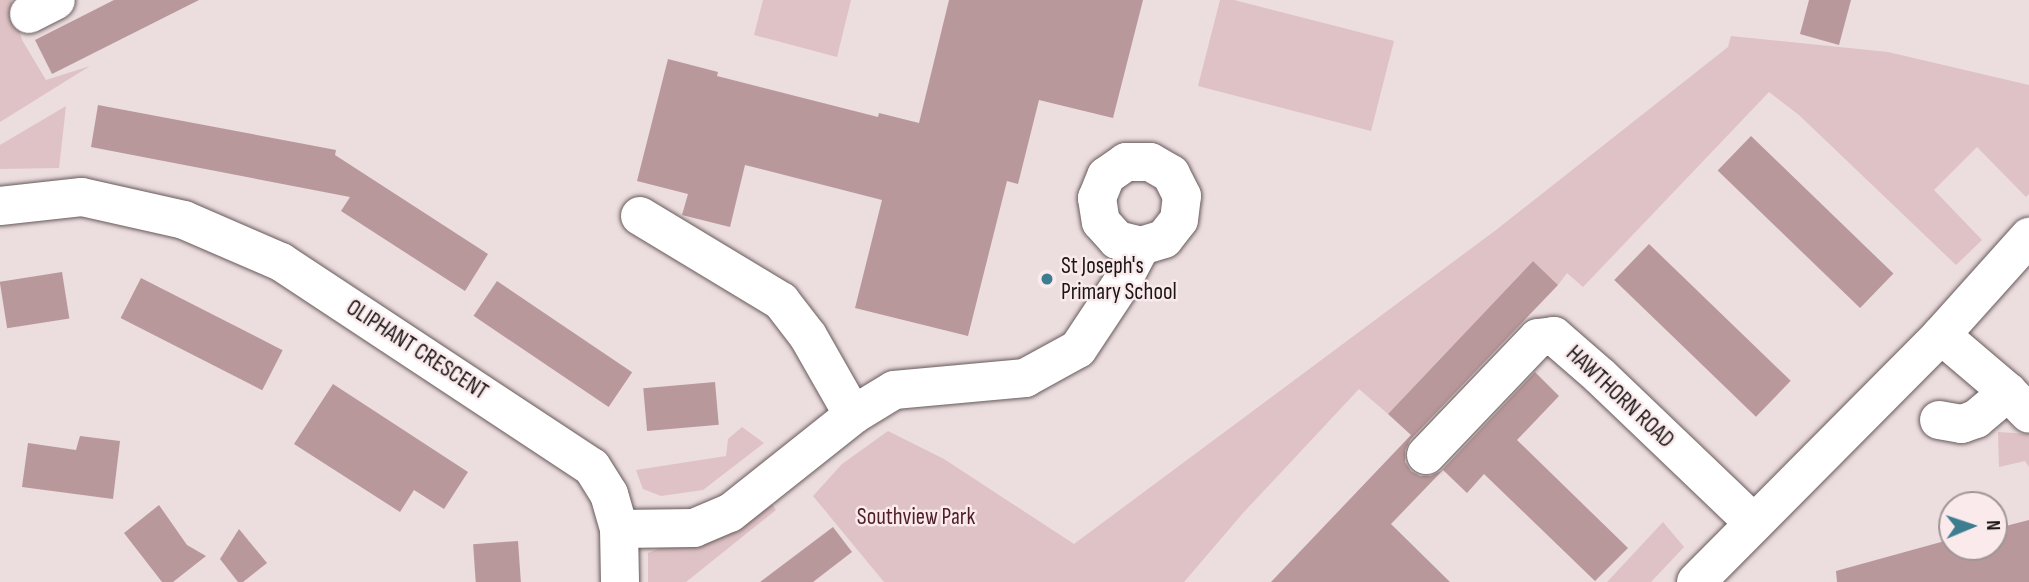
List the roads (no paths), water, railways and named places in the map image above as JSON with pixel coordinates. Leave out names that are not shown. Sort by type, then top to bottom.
[{"type":"street","name":"OLIPHANT CRESCENT","points":[[0,206],[82,197],[184,220],[281,262],[592,467],[609,494],[619,530],[620,582]]},
{"type":"street","points":[[640,216],[781,301],[807,336],[853,415]]},
{"type":"street","points":[[1696,582],[1941,335],[2029,237]]},
{"type":"street","points":[[619,530],[694,528],[730,513],[853,415],[894,390],[1025,378],[1078,349],[1121,284],[1141,246]]},
{"type":"street","points":[[1939,420],[1962,424],[2019,403],[1941,335]]},
{"type":"street","name":"HAWTHORN ROAD","points":[[1426,455],[1538,338],[1554,336],[1600,376],[1754,523]]},
{"type":"place","name":"St Joseph's Primary School","points":[[1047,279]]},
{"type":"park label","name":"Southview Park","points":[[916,517]]}]
